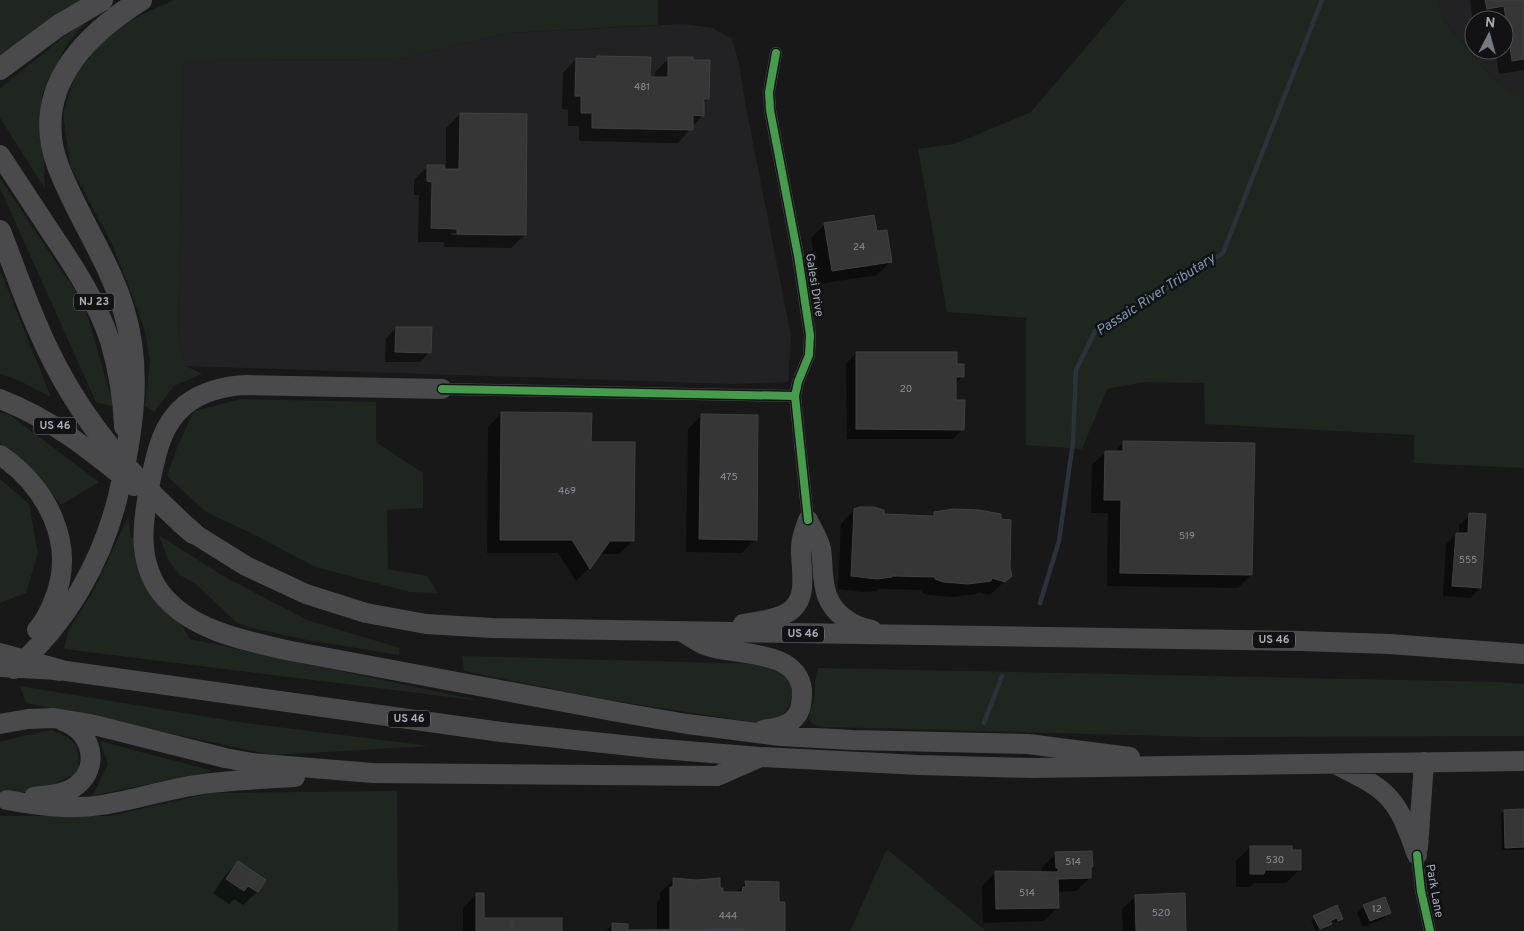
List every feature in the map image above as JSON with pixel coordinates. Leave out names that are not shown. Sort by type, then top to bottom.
[{"type":"highway","points":[[0,69],[58,26],[102,0]]},
{"type":"highway","points":[[114,467],[134,404],[133,360],[130,336],[112,276],[58,166],[50,131],[50,114],[60,80],[83,48],[116,18],[142,0]]},
{"type":"highway","name":"NJ 23","points":[[0,155],[82,280],[102,320],[110,340],[120,382],[124,425],[114,467],[110,527],[88,578],[59,620],[32,653],[0,679]]},
{"type":"highway","points":[[0,231],[39,330],[62,378],[79,405],[120,460],[168,511],[193,533]]},
{"type":"highway","points":[[442,389],[228,386],[212,390],[186,405],[167,426],[160,439],[143,517],[143,541],[147,564],[152,579],[162,594],[188,617],[206,626],[224,634],[268,646],[623,714],[781,736],[816,739],[1028,744],[1202,766]]},
{"type":"highway","name":"US 46","points":[[0,399],[48,421],[72,437],[114,467],[193,533],[246,566],[290,587],[336,604],[396,620],[492,628],[1301,641],[1406,645],[1524,654]]},
{"type":"highway","points":[[0,455],[11,462],[24,475],[48,504],[60,534],[63,564],[56,594],[43,622],[0,668]]},
{"type":"highway","points":[[708,632],[774,618],[793,609],[799,602],[802,592],[800,544],[808,520]]},
{"type":"highway","points":[[808,520],[820,546],[824,587],[832,605],[845,619],[855,625],[898,636]]},
{"type":"highway","points":[[682,632],[708,646],[752,654],[780,662],[790,668],[796,676],[801,686],[802,696],[797,716],[779,728],[748,731]]},
{"type":"highway","points":[[0,654],[59,670]]},
{"type":"highway","name":"US 46","points":[[0,668],[59,670],[501,732],[625,746],[760,757],[919,765],[1031,768],[1524,761]]},
{"type":"highway","points":[[0,724],[28,719],[54,718],[90,724],[252,763],[373,773]]},
{"type":"highway","points":[[54,718],[68,723],[83,734],[90,752],[90,763],[87,773],[74,788],[66,792],[7,800],[58,807],[101,805],[172,790],[224,782],[373,773],[717,776],[760,757]]},
{"type":"highway","points":[[1417,855],[1424,762]]},
{"type":"highway","points":[[1335,764],[1374,786],[1390,799],[1405,825],[1417,855]]},
{"type":"street","name":"Galesi Drive","points":[[776,53],[769,92],[770,110],[798,256],[810,335],[810,355],[798,382],[795,396],[808,520]]},
{"type":"street","points":[[442,389],[795,396]]},
{"type":"street","name":"Park Lane","points":[[1417,855],[1421,891],[1430,931]]},
{"type":"shaded area","points":[[0,0],[81,0],[0,55]]},
{"type":"shaded area","points":[[174,0],[658,0],[658,25],[507,33],[400,59],[183,60],[178,342],[186,366],[202,374],[174,386],[154,412],[145,406],[150,361],[145,332],[112,244],[70,165],[63,114],[75,75],[115,27]]},
{"type":"shaded area","points":[[1126,0],[1439,0],[1443,20],[1464,45],[1464,60],[1477,60],[1494,80],[1524,100],[1524,468],[1414,463],[1414,435],[1205,424],[1204,383],[1144,382],[1107,389],[1082,449],[1026,445],[1026,318],[947,312],[918,149],[954,144],[1031,112]]},
{"type":"shaded area","points":[[1439,0],[1524,0],[1524,100],[1494,80],[1477,60],[1514,60],[1514,10],[1464,10],[1464,45],[1443,20]]},
{"type":"shaded area","points":[[96,11],[67,44],[42,95],[45,189],[0,118],[0,88]]},
{"type":"shaded area","points":[[684,24],[713,28],[732,39],[739,63],[791,336],[788,382],[733,384],[186,366],[178,342],[183,60],[400,59],[507,33]]},
{"type":"shaded area","points":[[0,178],[84,304],[114,407],[96,402],[0,188]]},
{"type":"shaded area","points":[[0,270],[51,397],[18,380],[0,374]]},
{"type":"shaded area","points":[[241,399],[376,402],[376,442],[423,473],[423,508],[387,510],[388,569],[427,576],[438,593],[410,592],[315,567],[255,535],[206,512],[167,476],[178,445],[194,411]]},
{"type":"shaded area","points":[[0,412],[10,415],[99,482],[61,505],[35,472],[0,443]]},
{"type":"shaded area","points":[[0,479],[29,504],[38,553],[26,593],[0,603]]},
{"type":"shaded area","points":[[128,517],[131,538],[134,538],[190,639],[482,701],[64,649],[69,629],[94,590]]},
{"type":"shaded area","points":[[159,535],[223,576],[307,620],[400,648],[399,655],[307,640],[237,623],[197,585],[180,575],[168,560]]},
{"type":"shaded area","points":[[462,656],[766,664],[782,670],[790,682],[792,694],[789,705],[781,717],[758,723],[608,700],[464,671]]},
{"type":"shaded area","points":[[818,668],[1524,684],[1524,736],[1204,737],[826,727],[814,724],[809,719],[814,700]]},
{"type":"shaded area","points":[[20,686],[239,722],[430,746],[273,755],[26,703]]},
{"type":"shaded area","points":[[52,730],[72,741],[75,745],[78,755],[79,772],[38,792],[0,792],[0,742]]},
{"type":"shaded area","points":[[100,741],[213,771],[92,796],[108,765]]},
{"type":"shaded area","points":[[397,791],[398,931],[0,931],[0,816],[110,816],[210,793]]},
{"type":"shaded area","points":[[887,849],[986,931],[850,931]]},
{"type":"building","points":[[1485,0],[1524,0],[1524,59],[1512,61],[1514,60],[1514,10],[1505,10],[1504,6],[1487,9]]},
{"type":"building","points":[[597,56],[651,57],[650,77],[668,77],[668,57],[693,57],[693,60],[710,60],[709,99],[704,99],[704,116],[693,115],[693,130],[592,128],[592,113],[581,113],[581,96],[575,96],[576,58],[597,59]]},
{"type":"building","points":[[460,113],[527,114],[526,235],[457,234],[457,229],[431,228],[432,182],[427,181],[427,165],[444,165],[444,169],[459,169]]},
{"type":"building","points":[[874,215],[877,231],[887,230],[892,262],[832,271],[824,223]]},
{"type":"building","points":[[396,327],[432,327],[431,353],[395,352]]},
{"type":"building","points":[[856,352],[957,352],[957,364],[964,364],[964,377],[956,377],[956,400],[965,400],[964,430],[856,429]]},
{"type":"building","points":[[501,412],[592,413],[591,442],[635,442],[634,541],[610,541],[590,569],[572,540],[500,540]]},
{"type":"building","points":[[701,414],[758,415],[757,540],[699,539]]},
{"type":"building","points":[[1123,441],[1255,443],[1252,575],[1120,573],[1121,500],[1104,500],[1105,451],[1123,451]]},
{"type":"building","points":[[874,507],[884,510],[884,514],[934,516],[934,512],[953,509],[979,510],[1001,514],[1001,519],[1011,520],[1010,568],[1012,576],[1005,582],[992,578],[991,581],[968,584],[943,582],[935,579],[935,577],[892,576],[877,579],[851,576],[854,509]]},
{"type":"building","points":[[1469,513],[1486,514],[1481,588],[1452,586],[1456,533],[1468,533]]},
{"type":"building","points":[[1524,809],[1524,847],[1505,848],[1504,810]]},
{"type":"building","points":[[1250,846],[1292,846],[1292,850],[1301,850],[1301,870],[1265,870],[1264,874],[1250,874]]},
{"type":"building","points":[[1092,851],[1093,867],[1091,867],[1091,878],[1058,879],[1059,908],[996,909],[995,871],[1058,872],[1055,852]]},
{"type":"building","points":[[238,861],[266,880],[258,892],[248,886],[244,891],[226,879]]},
{"type":"building","points":[[673,878],[696,880],[720,878],[720,888],[723,888],[723,892],[742,892],[743,887],[746,887],[745,881],[779,882],[779,902],[785,902],[785,931],[670,930],[670,887],[673,887]]},
{"type":"building","points":[[476,893],[484,893],[484,918],[512,918],[512,931],[476,931]]},
{"type":"building","points":[[1185,893],[1186,931],[1136,931],[1135,895]]},
{"type":"building","points":[[1385,897],[1391,913],[1370,921],[1363,905]]},
{"type":"building","points":[[1337,905],[1343,919],[1338,921],[1337,918],[1330,921],[1332,924],[1320,929],[1313,916]]},
{"type":"building","points":[[512,918],[562,918],[562,931],[512,931]]},
{"type":"building","points":[[612,923],[628,924],[628,930],[743,929],[743,931],[612,931]]},
{"type":"waterway","name":"Passaic River Tributary","points":[[1040,603],[1059,541],[1073,442],[1076,370],[1095,331],[1223,253],[1322,0]]},
{"type":"waterway","name":"Passaic River Tributary","points":[[984,723],[1002,676]]},
{"type":"cycle path","points":[[776,53],[769,92],[770,110],[798,256],[810,335],[809,355],[798,382],[795,396],[808,520]]},
{"type":"cycle path","points":[[442,389],[795,396]]},
{"type":"cycle path","points":[[1417,855],[1421,891],[1430,931]]}]
